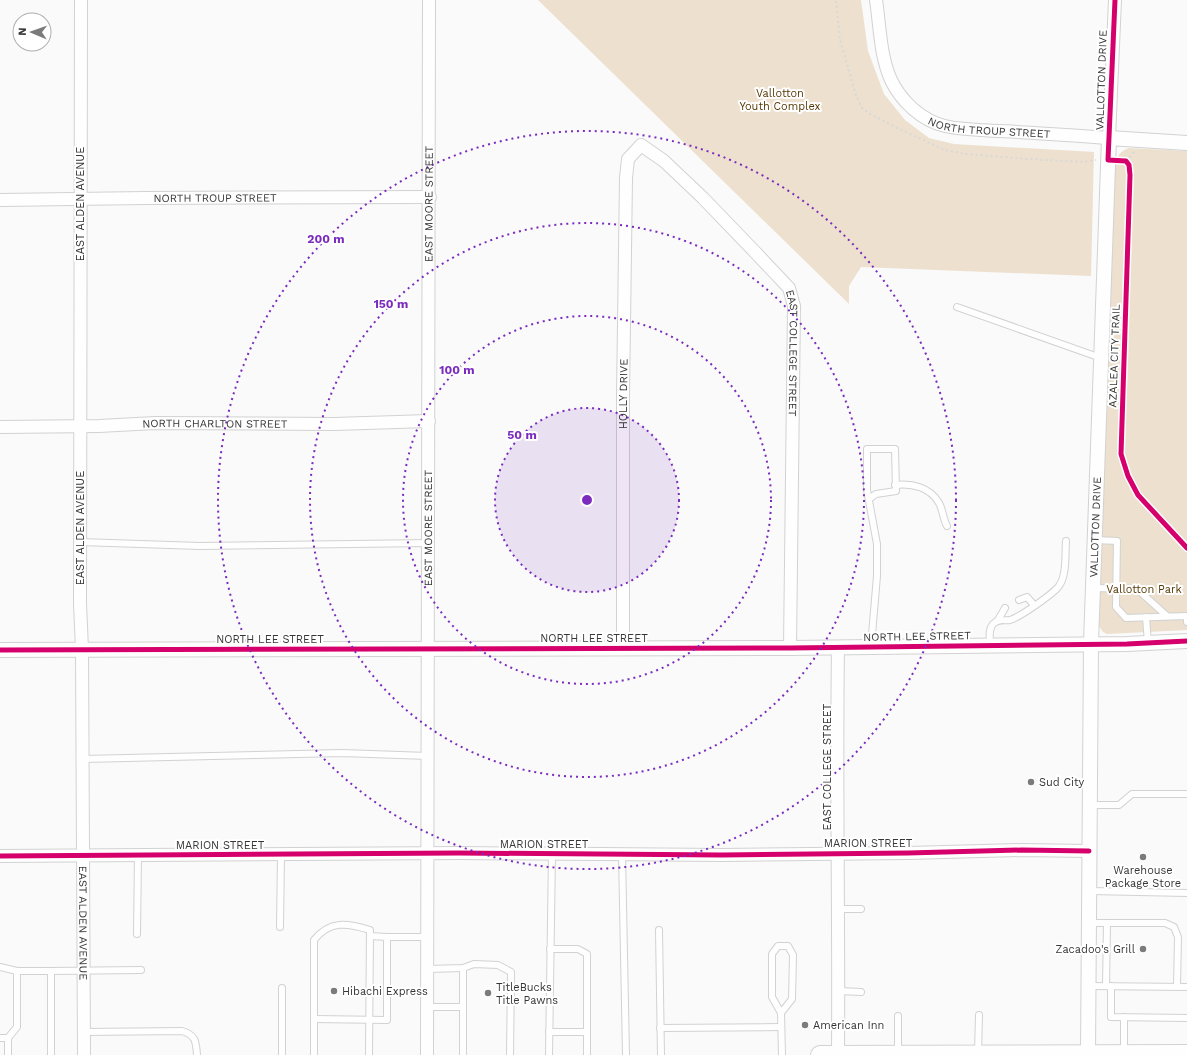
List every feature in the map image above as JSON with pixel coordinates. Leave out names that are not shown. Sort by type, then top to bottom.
[{"type":"main road","points":[[820,1055],[1187,1054]]},
{"type":"street","name":"EAST ALDEN AVENUE","points":[[81,0],[80,604],[82,650],[84,856],[84,1055]]},
{"type":"street","name":"EAST MOORE STREET","points":[[427,1055],[430,197],[429,0]]},
{"type":"street","name":"NORTH TROUP STREET","points":[[876,0],[885,63],[891,80],[905,101],[914,110],[928,120],[945,126],[963,128],[1187,143]]},
{"type":"street","name":"VALLOTTON DRIVE","points":[[1088,1054],[1087,923],[1091,643],[1115,0]]},
{"type":"street","name":"HOLLY DRIVE","points":[[623,648],[623,396],[626,178],[628,159],[641,145]]},
{"type":"street","name":"EAST COLLEGE STREET","points":[[641,145],[664,161],[703,198],[755,252],[788,288],[794,306],[790,648]]},
{"type":"street","name":"NORTH TROUP STREET","points":[[0,200],[430,197]]},
{"type":"street","name":"NORTH CHARLTON STREET","points":[[0,427],[81,427],[155,423],[334,424],[429,421]]},
{"type":"street","name":"NORTH LEE STREET","points":[[0,650],[790,648],[1148,643],[1187,641]]},
{"type":"street","name":"EAST COLLEGE STREET","points":[[838,647],[836,796],[839,991],[838,1055]]},
{"type":"street","name":"MARION STREET","points":[[0,856],[908,853],[1022,850],[1088,851]]},
{"type":"lane","points":[[957,307],[1101,358]]},
{"type":"lane","points":[[870,499],[876,494],[896,491],[895,449],[867,448],[866,490],[870,499],[877,544],[877,570],[871,646]]},
{"type":"lane","points":[[895,485],[912,484],[932,493],[940,503],[947,526]]},
{"type":"lane","points":[[1095,540],[1117,541],[1116,606],[1126,618],[1186,616],[1187,622]]},
{"type":"lane","points":[[998,620],[1010,620],[1050,595],[1059,586],[1063,579],[1066,541]]},
{"type":"lane","points":[[80,542],[200,546],[429,543]]},
{"type":"lane","points":[[1093,588],[1137,589],[1168,616]]},
{"type":"lane","points":[[1019,600],[1027,596],[1034,605]]},
{"type":"lane","points":[[990,645],[990,629],[998,620],[1005,608]]},
{"type":"lane","points":[[1146,617],[1148,643]]},
{"type":"lane","points":[[83,759],[342,754],[428,756]]},
{"type":"lane","points":[[1089,805],[1119,805],[1132,794],[1187,794]]},
{"type":"lane","points":[[549,1055],[552,854]]},
{"type":"lane","points":[[622,854],[626,1055]]},
{"type":"lane","points":[[138,855],[138,934]]},
{"type":"lane","points":[[280,855],[280,926]]},
{"type":"lane","points":[[1088,891],[1187,893]]},
{"type":"lane","points":[[838,909],[861,909]]},
{"type":"lane","points":[[1087,923],[1165,923],[1174,927],[1178,937],[1178,986]]},
{"type":"lane","points":[[1107,923],[1111,1017],[1187,1018]]},
{"type":"lane","points":[[314,1055],[314,940],[321,930],[330,925],[356,926],[370,930],[369,1055]]},
{"type":"lane","points":[[659,930],[660,1055]]},
{"type":"lane","points":[[370,936],[428,937]]},
{"type":"lane","points":[[314,1020],[387,1020],[388,937]]},
{"type":"lane","points":[[781,1013],[792,1000],[793,955],[788,946],[778,946],[772,954],[772,997],[781,1013],[782,1055]]},
{"type":"lane","points":[[550,949],[578,949],[587,954],[587,1055]]},
{"type":"lane","points":[[428,969],[464,968],[474,964],[498,965],[511,972],[510,1055]]},
{"type":"lane","points":[[0,967],[17,971],[141,970]]},
{"type":"lane","points":[[463,1055],[464,968]]},
{"type":"lane","points":[[8,1055],[8,1038],[17,1027],[17,971]]},
{"type":"lane","points":[[51,971],[51,1055]]},
{"type":"lane","points":[[1088,986],[1187,987]]},
{"type":"lane","points":[[282,988],[282,1055]]},
{"type":"lane","points":[[839,991],[861,992]]},
{"type":"lane","points":[[427,1007],[463,1007]]},
{"type":"lane","points":[[960,1054],[979,1015]]},
{"type":"lane","points":[[898,1016],[905,1055]]},
{"type":"lane","points":[[1124,1017],[1124,1054]]},
{"type":"lane","points":[[660,1028],[781,1027]]},
{"type":"lane","points":[[84,1032],[182,1031],[191,1034],[196,1040],[197,1055]]},
{"type":"lane","points":[[549,1032],[587,1032]]},
{"type":"lane","points":[[0,1038],[8,1038]]},
{"type":"green space","name":"Vallotton Youth Complex","points":[[538,0],[861,0],[868,51],[884,94],[905,120],[929,138],[954,144],[1094,152],[1091,276],[861,267],[849,286],[849,304]]},
{"type":"green space","name":"Vallotton Park","points":[[1129,148],[1187,151],[1187,630],[1107,634],[1103,632],[1099,626],[1114,164],[1121,152]]},
{"type":"cycle path","name":"AZALEA CITY TRAIL","points":[[1115,0],[1108,160],[1126,161],[1129,165],[1130,175],[1121,454],[1128,476],[1138,495],[1187,548]]},
{"type":"cycle path","points":[[0,650],[790,648],[1127,644],[1187,641]]},
{"type":"cycle path","points":[[0,856],[459,853],[722,855],[1022,850],[1089,851]]},
{"type":"place","name":"Sud City","points":[[1031,782]]},
{"type":"place","name":"Warehouse Package Store","points":[[1143,857]]},
{"type":"place","name":"Zacadoo's Grill","points":[[1143,949]]},
{"type":"place","name":"Hibachi Express","points":[[334,991]]},
{"type":"place","name":"TitleBucks Title Pawns","points":[[488,993]]},
{"type":"place","name":"American Inn","points":[[805,1025]]}]
